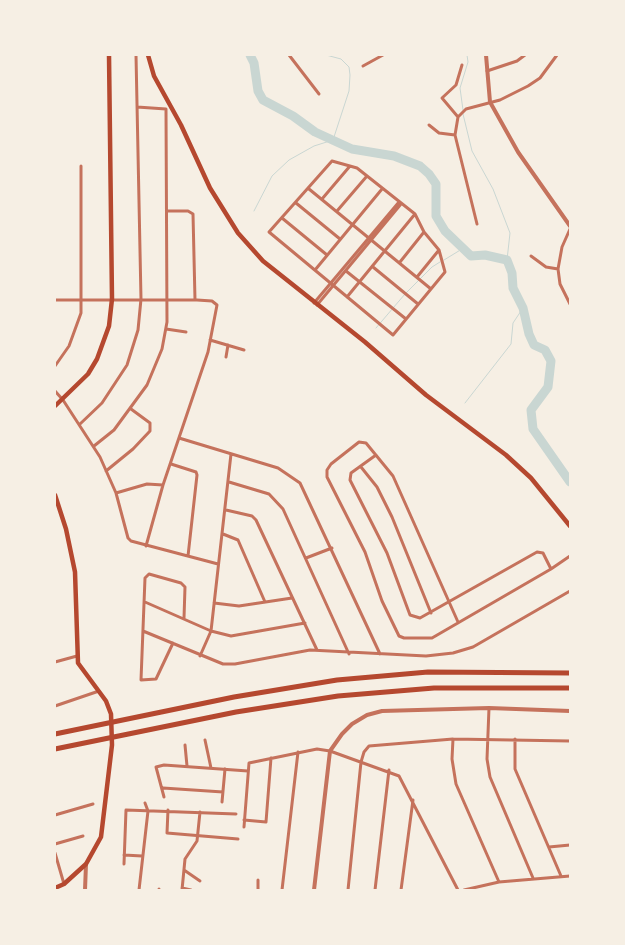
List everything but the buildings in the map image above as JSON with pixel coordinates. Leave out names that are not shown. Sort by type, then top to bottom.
[{"type":"highway","points":[[55,734],[244,695],[384,675],[491,671],[570,673]]},
{"type":"highway","points":[[55,749],[236,712],[338,696],[443,688],[570,688]]},
{"type":"main road","points":[[55,406],[80,384],[97,359],[108,326],[112,300],[109,55]]},
{"type":"main road","points":[[148,55],[161,92],[181,125],[224,214],[262,261],[358,337],[426,395],[520,466],[570,526]]},
{"type":"main road","points":[[55,495],[66,529],[75,572],[78,605],[77,656],[80,667],[99,691],[111,714],[112,745],[101,837],[86,864],[64,884],[55,888]]},
{"type":"street","points":[[80,424],[102,402],[127,365],[138,330],[141,299],[136,55]]},
{"type":"street","points":[[289,55],[319,94]]},
{"type":"street","points":[[363,66],[383,55]]},
{"type":"street","points":[[486,55],[490,102],[514,145],[570,227],[562,247],[558,269],[560,284],[570,304]]},
{"type":"street","points":[[487,71],[517,62],[524,55]]},
{"type":"street","points":[[477,224],[455,135],[458,117],[466,109],[500,100],[528,86],[540,78],[557,55]]},
{"type":"street","points":[[458,117],[442,98],[456,85],[462,65]]},
{"type":"street","points":[[94,446],[114,430],[131,409],[147,384],[157,362],[166,329],[168,299],[166,109],[137,107]]},
{"type":"street","points":[[429,125],[439,133],[455,135]]},
{"type":"street","points":[[332,161],[357,168],[367,176],[415,214],[424,232],[439,250],[446,272],[393,335],[269,232],[332,161]]},
{"type":"street","points":[[55,366],[75,334],[81,313],[81,166]]},
{"type":"street","points":[[322,200],[350,166]]},
{"type":"street","points":[[337,211],[367,176]]},
{"type":"street","points":[[309,189],[431,289]]},
{"type":"street","points":[[315,270],[382,189]]},
{"type":"street","points":[[296,203],[340,239]]},
{"type":"street","points":[[315,304],[400,203]]},
{"type":"street","points":[[167,212],[188,211],[193,214],[195,300]]},
{"type":"street","points":[[347,297],[361,283],[415,214]]},
{"type":"street","points":[[282,218],[327,255]]},
{"type":"street","points":[[400,262],[424,232]]},
{"type":"street","points":[[332,284],[346,270],[370,238]]},
{"type":"street","points":[[417,277],[439,250]]},
{"type":"street","points":[[531,256],[546,268],[558,269]]},
{"type":"street","points":[[373,267],[418,304]]},
{"type":"street","points":[[346,270],[406,320]]},
{"type":"street","points":[[55,300],[168,299],[212,301],[217,305],[210,340],[163,485],[146,546]]},
{"type":"street","points":[[166,329],[186,332]]},
{"type":"street","points":[[210,340],[244,350]]},
{"type":"street","points":[[226,357],[228,345]]},
{"type":"street","points":[[55,391],[94,446],[116,493],[128,538],[131,542],[218,564]]},
{"type":"street","points":[[106,471],[150,431],[150,423],[131,409]]},
{"type":"street","points":[[179,438],[278,468],[300,483],[380,654]]},
{"type":"street","points":[[458,622],[448,604],[393,476],[366,443],[359,442],[331,464],[327,470],[327,477],[365,552],[382,601],[398,636],[404,638],[432,638],[570,556]]},
{"type":"street","points":[[200,656],[211,631],[231,454]]},
{"type":"street","points":[[376,455],[362,467],[351,473],[350,480],[383,546],[410,615],[420,618],[431,613],[537,552],[543,553],[551,569]]},
{"type":"street","points":[[171,464],[196,472],[197,475],[188,556]]},
{"type":"street","points":[[362,467],[377,486],[392,517],[431,613]]},
{"type":"street","points":[[229,482],[269,494],[282,509],[349,654]]},
{"type":"street","points":[[116,493],[147,484],[163,485]]},
{"type":"street","points":[[226,510],[254,517],[317,650]]},
{"type":"street","points":[[223,534],[238,540],[266,602]]},
{"type":"street","points":[[306,558],[332,548]]},
{"type":"street","points":[[173,643],[156,679],[142,680],[145,578],[149,574],[181,583],[185,587],[184,618]]},
{"type":"street","points":[[144,631],[223,664],[235,664],[285,653],[317,650],[349,654],[426,656],[452,653],[473,647],[570,591]]},
{"type":"street","points":[[214,603],[239,606],[292,598]]},
{"type":"street","points":[[145,602],[211,631],[231,636],[305,623]]},
{"type":"street","points":[[55,662],[77,656]]},
{"type":"street","points":[[55,706],[99,691]]},
{"type":"street","points":[[314,890],[330,751],[352,724],[375,713],[489,708],[570,711]]},
{"type":"street","points":[[489,708],[487,759],[490,778],[533,878]]},
{"type":"street","points":[[348,890],[361,762],[364,752],[373,744],[488,738],[570,741]]},
{"type":"street","points":[[454,739],[452,758],[456,784],[499,882]]},
{"type":"street","points":[[515,739],[515,769],[561,876]]},
{"type":"street","points":[[205,740],[210,768]]},
{"type":"street","points":[[185,745],[187,766]]},
{"type":"street","points":[[244,828],[249,763],[317,749],[330,751],[388,770],[399,776],[413,799],[458,890]]},
{"type":"street","points":[[282,890],[298,752]]},
{"type":"street","points":[[244,820],[266,822],[271,758]]},
{"type":"street","points":[[164,797],[164,788],[156,767],[187,766],[248,771]]},
{"type":"street","points":[[222,802],[225,769]]},
{"type":"street","points":[[375,890],[388,770]]},
{"type":"street","points":[[164,788],[223,792]]},
{"type":"street","points":[[401,890],[413,799]]},
{"type":"street","points":[[139,890],[148,811],[145,803]]},
{"type":"street","points":[[55,815],[93,804]]},
{"type":"street","points":[[124,864],[126,810],[168,810],[236,814]]},
{"type":"street","points":[[168,810],[167,833],[238,838]]},
{"type":"street","points":[[191,890],[182,889],[185,858],[197,841],[200,812]]},
{"type":"street","points":[[55,844],[82,836]]},
{"type":"street","points":[[549,847],[570,845]]},
{"type":"street","points":[[55,853],[64,884]]},
{"type":"street","points":[[124,855],[142,856]]},
{"type":"street","points":[[85,890],[86,864]]},
{"type":"street","points":[[184,870],[200,881]]},
{"type":"street","points":[[464,890],[499,882],[570,876]]},
{"type":"street","points":[[258,880],[258,890]]},
{"type":"street","points":[[484,885],[485,890]]},
{"type":"waterway","points":[[250,55],[254,63],[258,91],[263,100],[293,116],[315,132],[352,149],[394,156],[420,166],[436,184],[436,216],[445,231],[471,256],[485,255],[507,260],[512,273],[513,288],[523,308],[529,334],[534,345],[545,350],[551,361],[548,387],[531,410],[533,429],[570,482]]},
{"type":"waterway","points":[[254,211],[272,176],[289,160],[314,146],[333,140],[349,91],[350,75],[349,67],[341,59],[326,55]]},
{"type":"waterway","points":[[463,110],[460,88],[468,62],[467,55]]},
{"type":"waterway","points":[[463,114],[472,151],[493,189],[510,233],[507,260]]},
{"type":"waterway","points":[[444,260],[462,249]]},
{"type":"waterway","points":[[376,328],[405,294],[432,267],[440,262]]},
{"type":"waterway","points":[[465,403],[511,344],[513,323],[523,308]]}]
